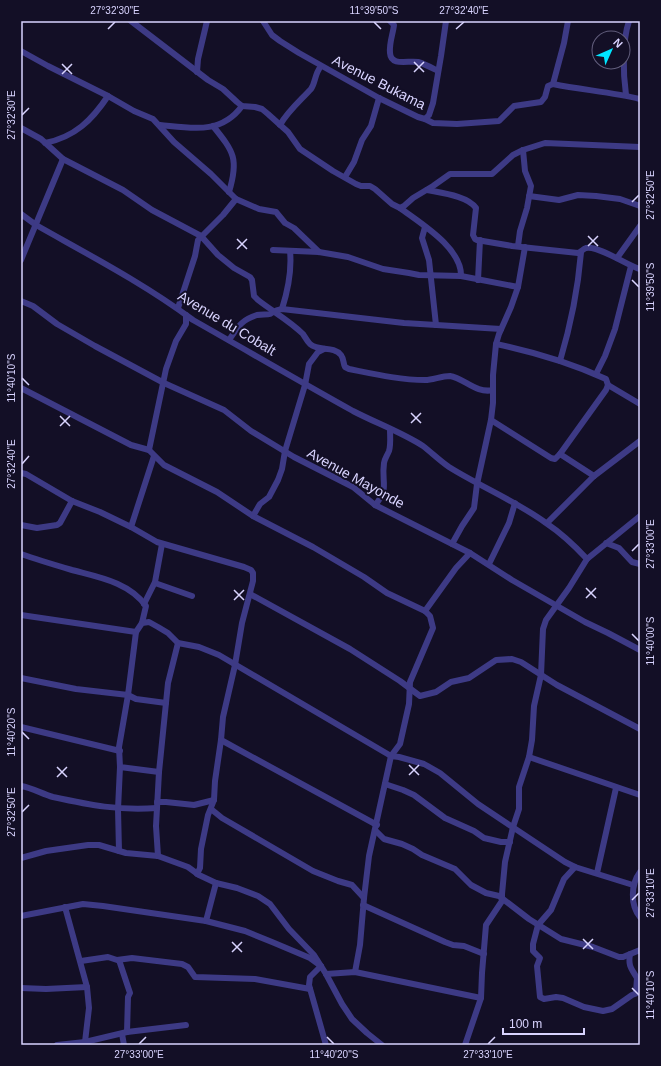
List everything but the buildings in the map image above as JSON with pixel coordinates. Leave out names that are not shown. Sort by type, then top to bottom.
[{"type":"street","points":[[131,21],[197,72],[222,89],[242,106],[262,109],[293,138],[300,149],[361,186],[370,186],[392,204],[400,208],[425,227],[454,254],[460,266],[461,276]]},
{"type":"street","points":[[197,72],[198,59],[207,21]]},
{"type":"street","name":"Avenue Bukama","points":[[263,21],[272,35],[321,66],[379,98],[434,123],[457,124],[499,120],[514,106],[541,102],[545,97],[548,86],[553,84]]},
{"type":"street","points":[[390,21],[394,25],[390,49],[391,58],[393,60],[404,62],[421,63],[438,71]]},
{"type":"street","points":[[425,119],[428,117],[430,112],[446,21]]},
{"type":"street","points":[[568,21],[564,43],[553,84],[584,90],[626,95],[640,99]]},
{"type":"street","points":[[626,95],[625,50],[626,31],[629,21]]},
{"type":"street","points":[[21,51],[134,111],[153,118],[174,142],[200,164],[236,199],[259,209],[276,212],[285,223],[294,228],[319,252]]},
{"type":"street","points":[[280,125],[285,116],[311,89],[317,71],[321,66]]},
{"type":"street","points":[[44,143],[55,141],[75,132],[88,121],[108,96]]},
{"type":"street","points":[[345,177],[354,162],[362,140],[370,126],[379,98]]},
{"type":"street","points":[[160,125],[198,129],[213,126],[233,116],[242,106]]},
{"type":"street","points":[[213,126],[229,147],[234,160],[234,175],[229,192]]},
{"type":"street","points":[[21,128],[41,139],[63,159],[123,190],[152,210],[201,236],[218,255],[234,268],[250,277],[252,280],[254,296],[273,312],[294,326],[303,334],[310,344],[316,348],[333,349],[338,352],[343,357],[345,367],[349,370],[427,380],[449,376],[455,377],[476,388],[489,391],[493,390]]},
{"type":"street","points":[[400,208],[450,174],[492,174],[513,156],[523,150],[545,143],[554,142],[640,147]]},
{"type":"street","points":[[452,544],[474,508],[477,484],[491,420],[496,344],[518,287],[522,247],[520,231],[527,208],[531,186],[526,171],[523,150]]},
{"type":"street","points":[[21,260],[63,159]]},
{"type":"street","points":[[427,190],[465,200],[473,204],[476,208],[476,221],[473,235],[475,238],[480,240],[522,247],[578,253],[586,248],[591,248],[640,269]]},
{"type":"street","points":[[529,196],[560,200],[578,195],[596,196],[620,199],[640,206]]},
{"type":"street","points":[[178,308],[195,256],[197,244],[201,236],[223,215],[236,199]]},
{"type":"street","name":"Avenue du Cobalt","points":[[21,214],[36,225],[129,277],[178,308],[186,315],[305,385],[424,447],[448,466],[477,484],[515,503],[546,523],[587,559]]},
{"type":"street","points":[[617,258],[640,226]]},
{"type":"street","points":[[425,227],[422,238],[429,260],[436,325]]},
{"type":"street","points":[[478,280],[480,240]]},
{"type":"street","points":[[272,250],[319,252],[358,260],[383,269],[419,275],[461,276],[518,287]]},
{"type":"street","points":[[282,309],[290,279],[290,251]]},
{"type":"street","points":[[560,361],[575,306],[581,252]]},
{"type":"street","points":[[596,374],[605,356],[615,329],[631,266]]},
{"type":"street","name":"Avenue Mayonde","points":[[21,300],[33,306],[57,324],[95,346],[164,383],[224,410],[251,431],[285,452],[353,487],[375,505],[470,553],[585,622],[608,632],[640,650]]},
{"type":"street","points":[[229,340],[238,327],[246,320],[258,315],[270,314],[275,310],[282,309],[363,319],[501,329]]},
{"type":"street","points":[[149,450],[166,369],[176,341],[186,324],[186,315]]},
{"type":"street","points":[[496,344],[528,351],[596,374],[606,379],[608,385],[640,404]]},
{"type":"street","points":[[253,516],[260,504],[269,497],[282,469],[285,452],[305,385],[309,364],[318,352],[326,348]]},
{"type":"street","points":[[491,420],[551,458],[555,459],[597,403],[608,385]]},
{"type":"street","points":[[21,388],[132,445],[149,450],[164,465],[223,496],[253,516],[313,547],[346,566],[387,593],[425,611],[430,616],[433,628],[410,682],[411,690],[409,704],[400,744],[391,756],[369,856],[360,945],[355,972]]},
{"type":"street","points":[[375,505],[383,495],[384,462],[389,450],[390,429]]},
{"type":"street","points":[[546,523],[594,476],[640,440]]},
{"type":"street","points":[[560,454],[594,476]]},
{"type":"street","points":[[131,527],[154,456]]},
{"type":"street","points":[[21,473],[26,474],[72,501],[100,512],[131,527],[151,540],[251,570],[254,575],[242,623],[235,665],[223,717],[214,800],[201,849],[200,868],[197,874]]},
{"type":"street","points":[[21,525],[37,528],[57,525],[60,523],[72,501]]},
{"type":"street","points":[[489,564],[505,533],[515,503]]},
{"type":"street","points":[[465,1045],[481,998],[487,923],[502,903],[505,862],[513,827],[519,809],[519,787],[528,757],[534,723],[534,706],[541,675],[543,629],[546,620],[569,588],[587,559],[640,516]]},
{"type":"street","points":[[606,543],[622,550],[632,562],[640,564]]},
{"type":"street","points":[[144,604],[155,583],[162,544]]},
{"type":"street","points":[[425,611],[456,568],[470,553]]},
{"type":"street","points":[[21,554],[116,583],[128,589],[144,604],[146,608],[142,623],[136,632],[128,695],[119,747],[119,851]]},
{"type":"street","points":[[155,583],[192,596]]},
{"type":"street","points":[[250,594],[350,649],[400,681],[420,696],[436,692],[451,682],[469,678],[496,660],[516,660],[557,686],[640,729]]},
{"type":"street","points":[[21,615],[136,632]]},
{"type":"street","points":[[142,623],[149,622],[168,632],[178,643],[199,647],[219,655],[391,756],[424,764],[440,772],[478,804],[555,856],[575,866],[633,885]]},
{"type":"street","points":[[158,856],[156,826],[159,772],[168,683],[178,643]]},
{"type":"street","points":[[21,678],[76,689],[128,695],[136,699],[166,703]]},
{"type":"street","points":[[21,727],[120,751]]},
{"type":"street","points":[[221,740],[376,828],[382,837],[388,841],[402,844],[422,855],[455,869],[471,885],[486,893],[498,896],[538,925],[561,939],[593,947],[619,957],[623,957],[640,950]]},
{"type":"street","points":[[528,757],[640,795]]},
{"type":"street","points":[[120,768],[159,772]]},
{"type":"street","points":[[385,784],[414,795],[445,818],[474,831],[484,838],[501,842],[510,842]]},
{"type":"street","points":[[21,786],[38,790],[51,796],[118,809],[136,810],[157,806],[166,802],[194,805],[214,800]]},
{"type":"street","points":[[597,873],[616,788]]},
{"type":"street","points":[[211,809],[222,818],[313,870],[338,881],[352,885],[364,898]]},
{"type":"street","points":[[21,858],[46,851],[88,845],[99,845],[119,851],[158,856],[188,868],[216,883],[237,888],[258,896],[266,901],[314,955],[345,1009],[360,1027],[382,1045]]},
{"type":"street","points":[[575,866],[564,879],[551,910],[538,925],[532,948],[540,958],[537,966],[540,997],[544,999],[556,997],[563,998],[584,1007],[603,1011],[612,1009],[638,992],[637,978],[629,963],[630,954]]},
{"type":"street","points":[[640,872],[633,885],[634,907],[640,917]]},
{"type":"street","points":[[206,921],[216,883]]},
{"type":"street","points":[[21,916],[83,904],[206,921],[245,931],[310,958],[321,966]]},
{"type":"street","points":[[363,905],[445,942],[453,945],[464,946],[484,954]]},
{"type":"street","points":[[65,907],[87,987],[89,1008],[86,1042]]},
{"type":"street","points":[[81,961],[108,957],[119,960],[132,958],[182,964],[188,967],[195,977],[255,979],[310,989]]},
{"type":"street","points":[[119,960],[130,993],[128,998],[124,1045]]},
{"type":"street","points":[[299,987],[321,966]]},
{"type":"street","points":[[326,974],[355,972],[481,998]]},
{"type":"street","points":[[309,979],[310,989],[326,1045]]},
{"type":"street","points":[[21,988],[46,989],[87,987]]},
{"type":"street","points":[[57,1045],[86,1042],[124,1033],[186,1025]]}]
